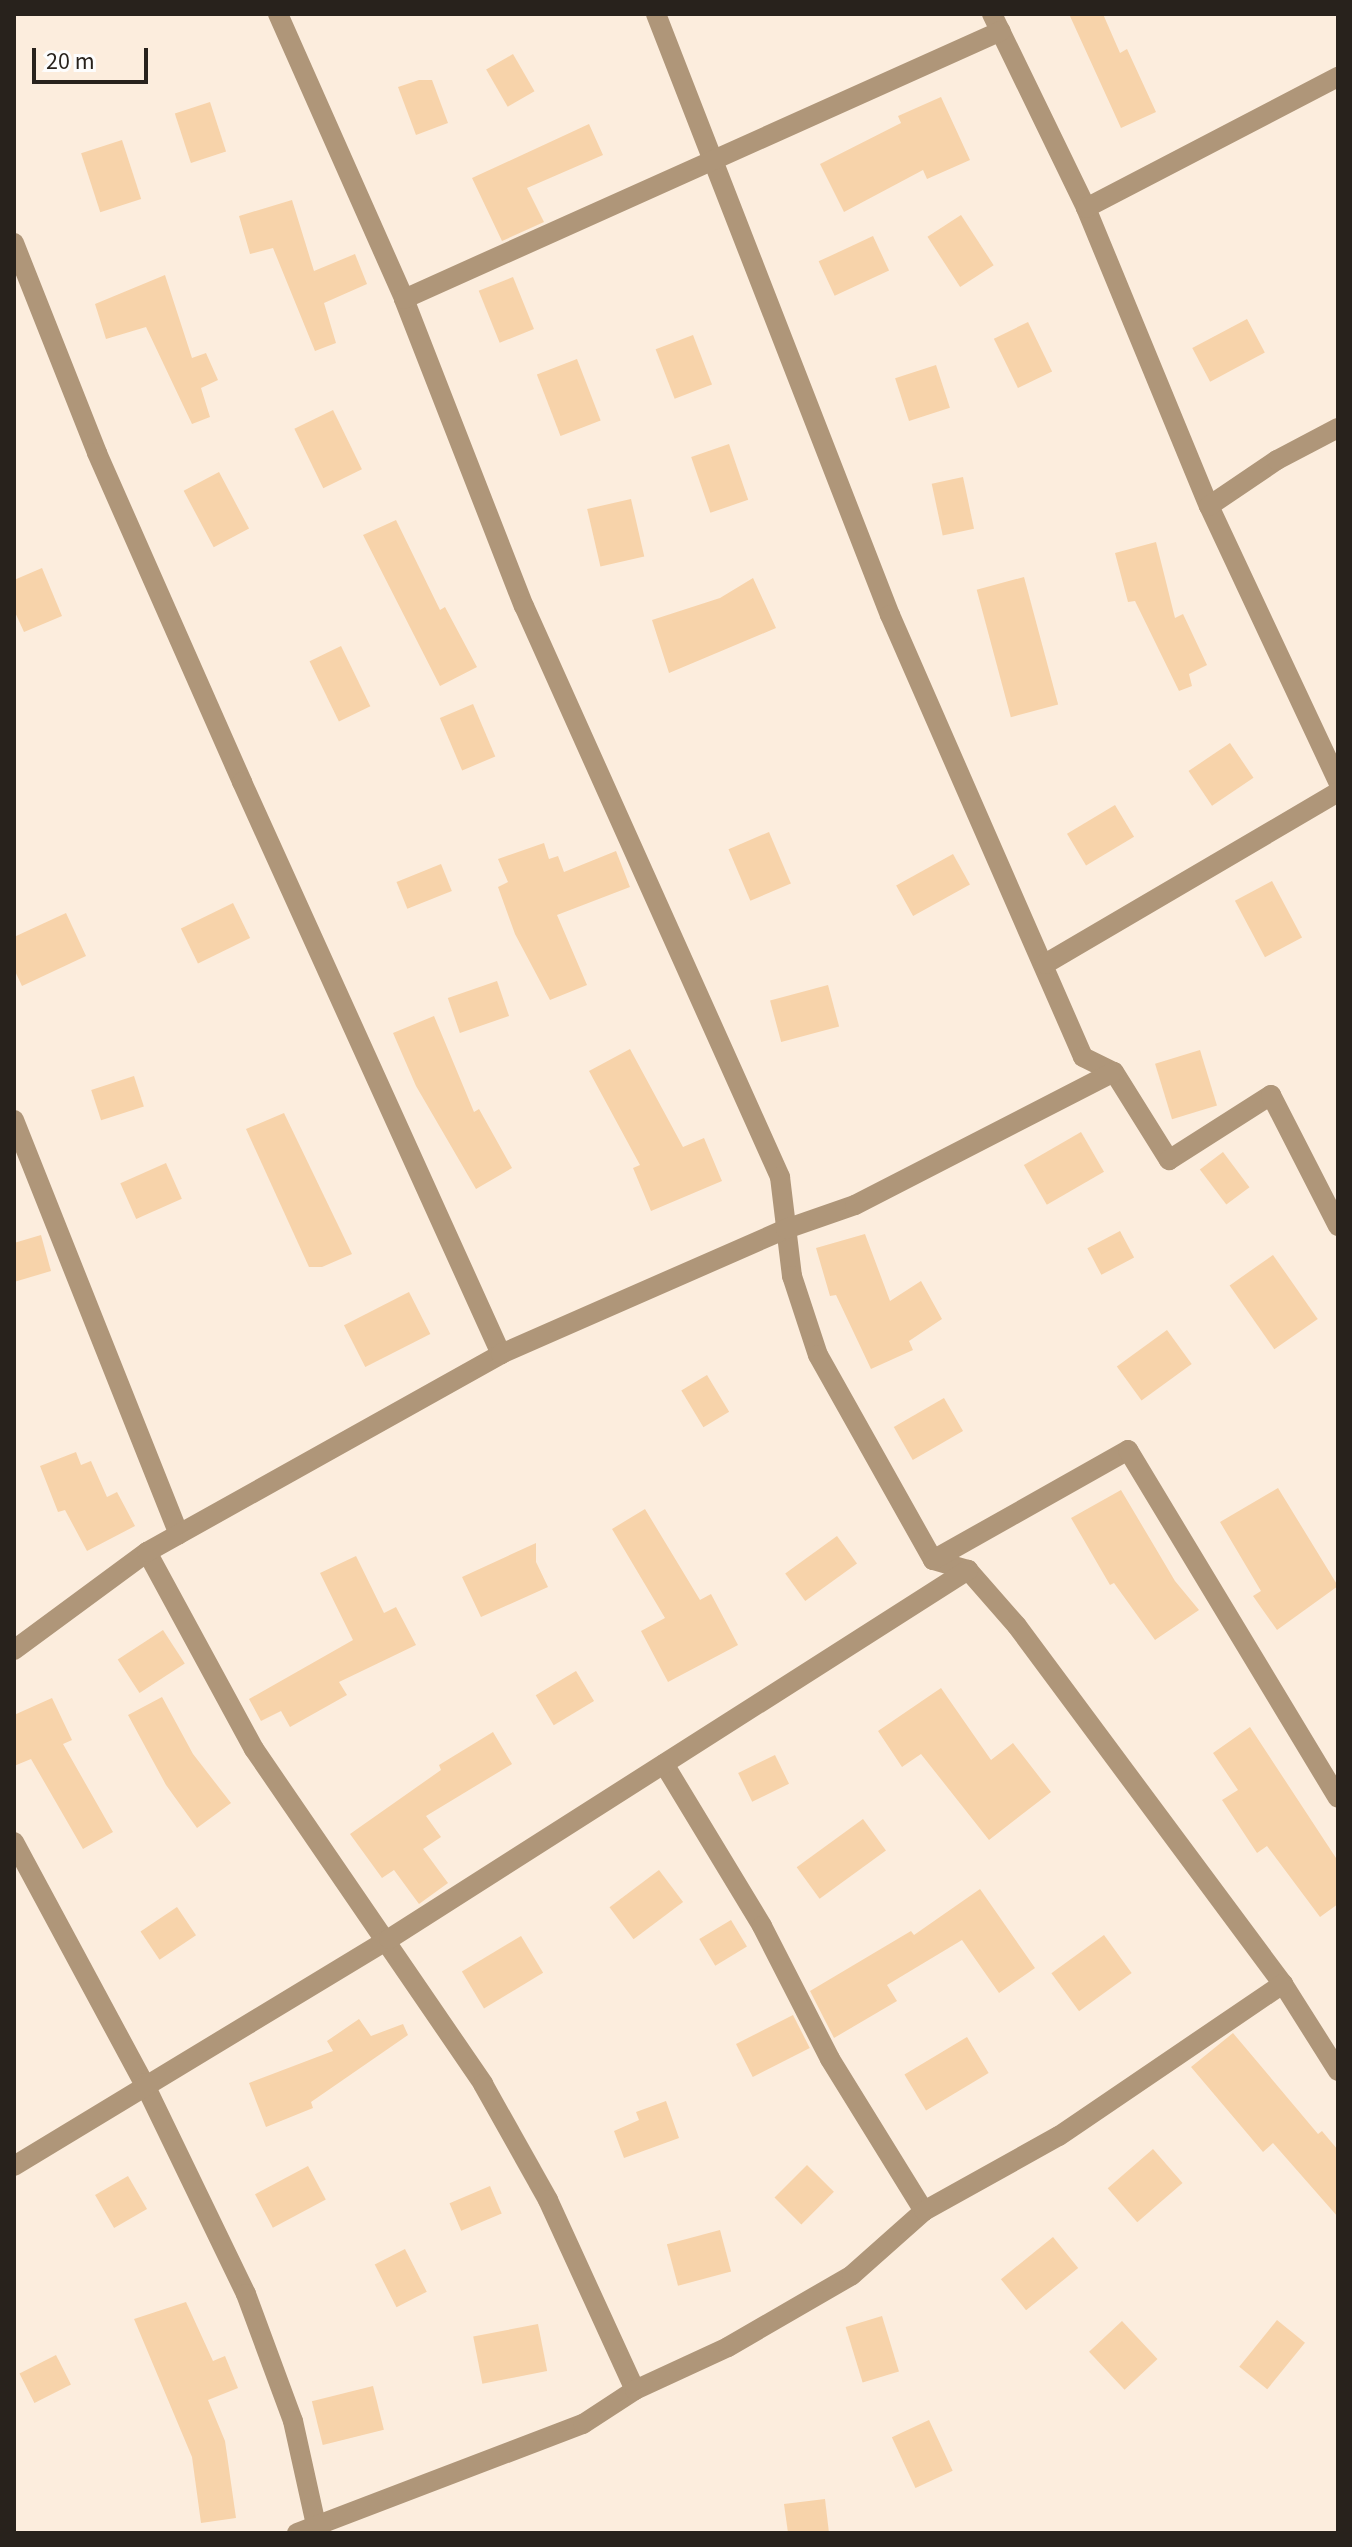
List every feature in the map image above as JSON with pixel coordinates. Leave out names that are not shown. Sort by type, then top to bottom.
[{"type":"street","points":[[278,14],[404,299],[524,606],[780,1177],[792,1276],[818,1355],[933,1560],[968,1570],[1017,1626],[1283,1984],[1338,2071]]},
{"type":"street","points":[[656,14],[890,615],[1083,1057],[1114,1072],[1169,1160],[1271,1095],[1338,1226]]},
{"type":"street","points":[[404,299],[710,159],[996,22],[1086,208],[1209,506],[1338,782]]},
{"type":"street","points":[[1086,208],[1338,77]]},
{"type":"street","points":[[14,243],[154,582],[501,1354]]},
{"type":"street","points":[[1209,506],[1277,460],[1338,428]]},
{"type":"street","points":[[1045,964],[1338,792]]},
{"type":"street","points":[[14,1650],[147,1552],[501,1354],[786,1229],[855,1205],[1114,1072]]},
{"type":"street","points":[[14,1120],[179,1534]]},
{"type":"street","points":[[933,1560],[1128,1450],[1338,1798]]},
{"type":"street","points":[[147,1552],[254,1749],[389,1939],[483,2084],[548,2200],[635,2390]]},
{"type":"street","points":[[14,2166],[144,2083],[389,1939],[968,1570]]},
{"type":"street","points":[[664,1764],[762,1926],[830,2059],[924,2211]]},
{"type":"street","points":[[14,1842],[144,2083],[246,2294],[293,2421],[306,2529],[428,2487],[583,2424],[635,2390],[728,2347],[852,2275],[924,2211],[1059,2136],[1283,1984]]},
{"type":"building","points":[[1069,14],[1103,14],[1120,53],[1127,49],[1156,112],[1121,128]]},
{"type":"building","points":[[513,54],[534,91],[508,107],[486,70]]},
{"type":"building","points":[[419,80],[432,80],[448,123],[416,135],[398,87]]},
{"type":"building","points":[[941,97],[970,160],[927,179],[923,170],[844,212],[820,164],[901,123],[898,116]]},
{"type":"building","points":[[210,102],[226,151],[191,163],[175,113]]},
{"type":"building","points":[[589,124],[603,155],[527,188],[544,222],[502,241],[472,178]]},
{"type":"building","points":[[122,140],[141,199],[100,212],[81,153]]},
{"type":"building","points":[[292,200],[314,271],[355,254],[367,284],[324,303],[336,343],[315,351],[273,248],[250,254],[239,216]]},
{"type":"building","points":[[961,215],[994,265],[960,287],[927,237]]},
{"type":"building","points":[[873,236],[889,270],[835,296],[819,261]]},
{"type":"building","points":[[165,275],[192,358],[206,353],[218,380],[201,388],[210,417],[192,424],[146,327],[106,339],[95,304]]},
{"type":"building","points":[[513,277],[534,329],[500,343],[479,291]]},
{"type":"building","points":[[1247,319],[1265,353],[1210,382],[1192,348]]},
{"type":"building","points":[[1028,322],[1052,371],[1018,388],[994,339]]},
{"type":"building","points":[[693,335],[712,384],[675,399],[656,349]]},
{"type":"building","points":[[577,359],[601,421],[561,436],[537,374]]},
{"type":"building","points":[[936,365],[950,408],[909,421],[895,378]]},
{"type":"building","points":[[333,410],[362,469],[323,488],[294,429]]},
{"type":"building","points":[[729,444],[748,500],[710,513],[691,457]]},
{"type":"building","points":[[219,472],[249,529],[214,547],[184,491]]},
{"type":"building","points":[[963,477],[974,529],[943,535],[932,484]]},
{"type":"building","points":[[631,499],[644,556],[600,567],[587,509]]},
{"type":"building","points":[[396,520],[440,610],[445,607],[477,667],[440,686],[363,535]]},
{"type":"building","points":[[1156,542],[1175,618],[1183,614],[1207,665],[1189,674],[1192,686],[1179,691],[1135,601],[1128,602],[1115,553]]},
{"type":"building","points":[[42,568],[62,616],[24,632],[14,610],[14,580]]},
{"type":"building","points":[[1024,577],[1058,705],[1011,717],[977,590]]},
{"type":"building","points":[[753,578],[776,628],[669,673],[652,620],[720,598]]},
{"type":"building","points":[[341,646],[370,706],[339,722],[310,661]]},
{"type":"building","points":[[473,704],[495,756],[462,771],[440,718]]},
{"type":"building","points":[[1230,743],[1253,778],[1212,806],[1189,771]]},
{"type":"building","points":[[1115,805],[1134,837],[1086,866],[1067,834]]},
{"type":"building","points":[[769,832],[791,884],[750,901],[728,849]]},
{"type":"building","points":[[544,843],[549,859],[558,856],[564,872],[616,851],[630,887],[557,915],[587,985],[550,1000],[515,934],[498,887],[508,882],[498,859]]},
{"type":"building","points":[[953,854],[970,885],[913,916],[896,886]]},
{"type":"building","points":[[441,864],[452,891],[407,909],[396,882]]},
{"type":"building","points":[[1272,881],[1302,938],[1265,957],[1235,901]]},
{"type":"building","points":[[233,903],[250,938],[198,963],[181,928]]},
{"type":"building","points":[[66,913],[86,956],[22,986],[14,969],[14,937]]},
{"type":"building","points":[[497,981],[509,1016],[460,1033],[448,998]]},
{"type":"building","points":[[828,985],[839,1027],[781,1042],[770,1001]]},
{"type":"building","points":[[434,1016],[474,1112],[479,1109],[512,1168],[476,1189],[416,1086],[393,1033]]},
{"type":"building","points":[[630,1049],[683,1147],[704,1138],[722,1181],[651,1211],[633,1168],[640,1165],[589,1071]]},
{"type":"building","points":[[1200,1050],[1217,1105],[1172,1119],[1155,1064]]},
{"type":"building","points":[[134,1076],[144,1106],[101,1120],[91,1090]]},
{"type":"building","points":[[284,1113],[352,1254],[322,1267],[309,1267],[246,1129]]},
{"type":"building","points":[[1081,1132],[1104,1172],[1047,1205],[1024,1165]]},
{"type":"building","points":[[1223,1152],[1249,1187],[1226,1205],[1200,1169]]},
{"type":"building","points":[[166,1163],[182,1199],[136,1219],[120,1183]]},
{"type":"building","points":[[1120,1231],[1134,1257],[1101,1275],[1087,1248]]},
{"type":"building","points":[[865,1234],[890,1301],[921,1281],[942,1319],[909,1341],[913,1350],[871,1369],[836,1295],[830,1296],[816,1248]]},
{"type":"building","points":[[41,1235],[51,1271],[14,1282],[14,1243]]},
{"type":"building","points":[[1273,1255],[1318,1319],[1274,1349],[1230,1285]]},
{"type":"building","points":[[409,1292],[430,1334],[365,1367],[344,1325]]},
{"type":"building","points":[[1167,1330],[1192,1364],[1142,1400],[1117,1366]]},
{"type":"building","points":[[707,1375],[729,1412],[703,1427],[681,1390]]},
{"type":"building","points":[[944,1398],[963,1431],[913,1460],[894,1427]]},
{"type":"building","points":[[76,1452],[81,1465],[91,1461],[107,1497],[117,1492],[135,1526],[87,1551],[65,1510],[58,1512],[40,1466]]},
{"type":"building","points":[[1278,1488],[1338,1586],[1277,1630],[1253,1596],[1261,1591],[1220,1522]]},
{"type":"building","points":[[1121,1490],[1175,1581],[1199,1610],[1155,1640],[1114,1583],[1110,1585],[1071,1518]]},
{"type":"building","points":[[645,1509],[700,1600],[711,1594],[738,1645],[668,1682],[641,1631],[665,1618],[612,1529]]},
{"type":"building","points":[[837,1536],[857,1564],[805,1601],[785,1574]]},
{"type":"building","points":[[536,1543],[536,1562],[548,1587],[481,1617],[462,1577]]},
{"type":"building","points":[[356,1556],[384,1613],[396,1607],[416,1645],[339,1682],[347,1695],[290,1727],[281,1711],[261,1721],[249,1699],[353,1640],[320,1573]]},
{"type":"building","points":[[163,1630],[185,1664],[139,1693],[118,1659]]},
{"type":"building","points":[[576,1671],[594,1701],[554,1725],[536,1695]]},
{"type":"building","points":[[941,1688],[991,1760],[1013,1743],[1051,1792],[989,1840],[921,1754],[902,1767],[878,1731]]},
{"type":"building","points":[[162,1697],[193,1754],[231,1803],[197,1828],[166,1785],[128,1715]]},
{"type":"building","points":[[52,1698],[72,1740],[63,1744],[113,1832],[83,1849],[31,1759],[14,1766],[14,1715]]},
{"type":"building","points":[[1250,1727],[1338,1861],[1338,1904],[1320,1917],[1267,1846],[1257,1853],[1222,1800],[1238,1790],[1213,1753]]},
{"type":"building","points":[[493,1732],[512,1764],[426,1816],[441,1837],[423,1849],[448,1883],[419,1904],[394,1870],[382,1878],[350,1834],[441,1770],[439,1765]]},
{"type":"building","points":[[775,1755],[789,1784],[752,1802],[738,1773]]},
{"type":"building","points":[[863,1819],[886,1851],[820,1899],[797,1867]]},
{"type":"building","points":[[659,1870],[683,1902],[634,1939],[609,1907]]},
{"type":"building","points":[[980,1889],[1035,1968],[999,1993],[962,1940],[887,1985],[897,2001],[834,2038],[810,1991],[911,1931],[914,1935]]},
{"type":"building","points":[[177,1907],[196,1935],[160,1960],[141,1932]]},
{"type":"building","points":[[731,1920],[747,1947],[715,1966],[699,1939]]},
{"type":"building","points":[[1104,1935],[1132,1973],[1079,2011],[1051,1973]]},
{"type":"building","points":[[521,1936],[543,1973],[484,2008],[462,1972]]},
{"type":"building","points":[[793,2015],[810,2048],[753,2077],[736,2044]]},
{"type":"building","points":[[359,2019],[371,2036],[403,2024],[408,2035],[311,2102],[313,2108],[266,2127],[249,2083],[333,2051],[327,2041]]},
{"type":"building","points":[[1233,2033],[1318,2134],[1322,2131],[1338,2150],[1338,2217],[1273,2143],[1263,2152],[1191,2067]]},
{"type":"building","points":[[967,2037],[989,2073],[926,2111],[904,2075]]},
{"type":"building","points":[[666,2101],[679,2138],[624,2158],[614,2131],[639,2120],[636,2112]]},
{"type":"building","points":[[1153,2149],[1183,2183],[1137,2222],[1108,2188]]},
{"type":"building","points":[[807,2165],[834,2192],[801,2224],[774,2198]]},
{"type":"building","points":[[308,2166],[326,2200],[273,2228],[255,2194]]},
{"type":"building","points":[[128,2176],[147,2209],[114,2228],[95,2195]]},
{"type":"building","points":[[490,2186],[502,2214],[461,2231],[449,2203]]},
{"type":"building","points":[[720,2230],[731,2272],[678,2286],[667,2244]]},
{"type":"building","points":[[1053,2237],[1078,2268],[1026,2310],[1001,2279]]},
{"type":"building","points":[[405,2249],[427,2292],[396,2307],[375,2264]]},
{"type":"building","points":[[186,2302],[213,2361],[225,2356],[238,2388],[208,2400],[225,2441],[236,2518],[201,2523],[192,2457],[134,2319]]},
{"type":"building","points":[[882,2316],[899,2371],[863,2383],[846,2327]]},
{"type":"building","points":[[1277,2320],[1305,2343],[1267,2389],[1239,2367]]},
{"type":"building","points":[[1122,2321],[1157,2359],[1125,2390],[1089,2352]]},
{"type":"building","points":[[538,2324],[547,2371],[482,2384],[473,2337]]},
{"type":"building","points":[[56,2355],[71,2384],[34,2403],[19,2374]]},
{"type":"building","points":[[373,2386],[384,2430],[323,2445],[312,2401]]},
{"type":"building","points":[[929,2420],[953,2471],[916,2488],[892,2437]]},
{"type":"building","points":[[825,2499],[829,2533],[788,2533],[784,2504]]}]
